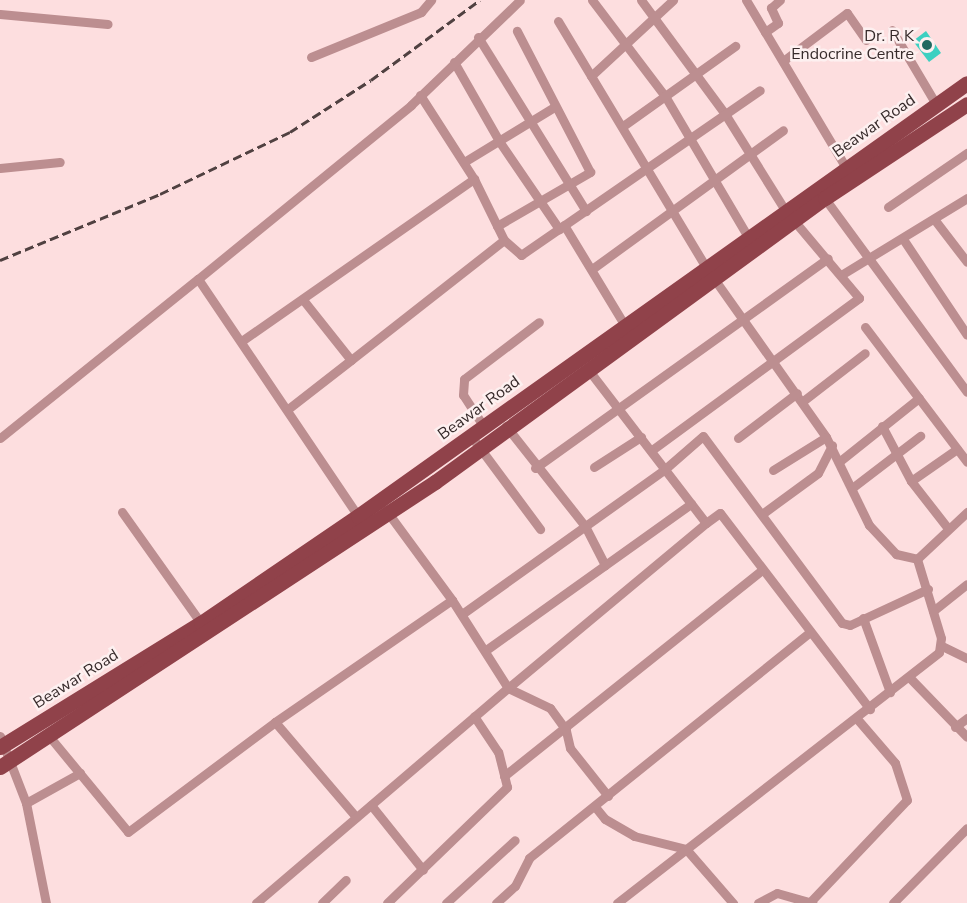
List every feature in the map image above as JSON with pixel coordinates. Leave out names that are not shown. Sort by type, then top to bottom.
[{"type":"main road","name":"Beawar Road","points":[[821,192],[846,168],[936,104],[966,86]]},
{"type":"main road","name":"Beawar Road","points":[[6,763],[49,736],[503,423],[589,370],[710,272],[821,192],[967,104]]},
{"type":"main road","name":"Beawar Road","points":[[476,442],[484,427],[503,423],[579,357],[624,324],[710,272],[747,235],[790,215]]},
{"type":"main road","name":"Beawar Road","points":[[2,742],[201,623],[358,516],[383,506]]},
{"type":"street","points":[[310,57],[421,12],[431,0]]},
{"type":"street","points":[[0,438],[408,108],[478,37],[520,0]]},
{"type":"street","points":[[592,0],[628,42],[665,96],[689,139],[716,176],[747,235]]},
{"type":"street","points":[[641,0],[725,114],[790,215],[859,298],[651,451]]},
{"type":"street","points":[[591,76],[673,0]]},
{"type":"street","points":[[746,0],[846,168]]},
{"type":"street","points":[[765,32],[778,23],[771,8],[780,0]]},
{"type":"street","points":[[783,61],[847,13],[866,40]]},
{"type":"street","points":[[0,14],[108,24]]},
{"type":"street","points":[[558,21],[623,126],[644,170],[741,319],[803,401],[834,450],[882,544],[896,554],[917,559]]},
{"type":"street","points":[[892,30],[936,104]]},
{"type":"street","points":[[497,226],[537,200],[590,172],[554,107],[517,31]]},
{"type":"street","points":[[478,37],[586,210]]},
{"type":"street","points":[[623,126],[735,46]]},
{"type":"street","points":[[454,62],[537,200],[562,227],[592,269],[624,324]]},
{"type":"street","points":[[420,94],[474,178],[504,240],[514,254],[521,255],[760,90]]},
{"type":"street","points":[[464,162],[554,107]]},
{"type":"street","points":[[592,269],[669,208],[783,130]]},
{"type":"street","points":[[888,207],[967,153]]},
{"type":"street","points":[[0,168],[60,162]]},
{"type":"street","points":[[243,340],[304,301],[474,178]]},
{"type":"street","points":[[821,192],[967,392]]},
{"type":"street","points":[[841,275],[870,260],[967,198]]},
{"type":"street","points":[[934,219],[967,262]]},
{"type":"street","points":[[903,239],[967,335]]},
{"type":"street","points":[[288,409],[504,240]]},
{"type":"street","points":[[535,468],[828,258]]},
{"type":"street","points":[[198,279],[243,340],[358,516]]},
{"type":"street","points":[[304,301],[351,360]]},
{"type":"street","points":[[484,427],[463,395],[464,379],[539,322]]},
{"type":"street","points":[[865,327],[967,462]]},
{"type":"street","points":[[803,401],[865,354]]},
{"type":"street","points":[[579,357],[706,524]]},
{"type":"street","points":[[738,438],[796,393]]},
{"type":"street","points":[[773,470],[834,450],[882,426],[919,398]]},
{"type":"street","points":[[503,423],[535,468],[585,526],[605,566]]},
{"type":"street","points":[[882,426],[895,456],[911,481],[947,527]]},
{"type":"street","points":[[852,488],[920,435]]},
{"type":"street","points":[[462,614],[665,469],[703,436],[842,623],[857,621],[928,590]]},
{"type":"street","points":[[594,467],[641,437]]},
{"type":"street","points":[[476,442],[540,529]]},
{"type":"street","points":[[911,481],[957,448]]},
{"type":"street","points":[[762,514],[818,473],[834,450]]},
{"type":"street","points":[[486,650],[691,504]]},
{"type":"street","points":[[383,506],[462,614],[508,688],[550,708],[566,730],[570,748],[608,796]]},
{"type":"street","points":[[122,512],[201,623]]},
{"type":"street","points":[[917,559],[947,527],[967,512]]},
{"type":"street","points":[[256,903],[474,716],[720,513],[870,709]]},
{"type":"street","points":[[917,559],[928,590],[942,646]]},
{"type":"street","points":[[504,776],[566,730],[762,570]]},
{"type":"street","points":[[933,610],[967,584]]},
{"type":"street","points":[[49,736],[128,832],[275,722],[452,600]]},
{"type":"street","points":[[857,621],[890,693]]},
{"type":"street","points":[[496,903],[515,886],[529,858],[596,808],[810,632]]},
{"type":"street","points":[[942,646],[967,658]]},
{"type":"street","points":[[617,903],[858,720],[942,646]]},
{"type":"street","points":[[909,677],[967,737]]},
{"type":"street","points":[[387,903],[507,787],[498,752],[474,716]]},
{"type":"street","points":[[955,727],[967,718]]},
{"type":"street","points":[[758,903],[777,893],[812,902],[901,811],[907,800],[900,774],[858,720]]},
{"type":"street","points":[[275,722],[356,817]]},
{"type":"street","points":[[2,742],[6,763],[26,803],[46,903]]},
{"type":"street","points":[[26,803],[80,773]]},
{"type":"street","points":[[371,805],[423,870]]},
{"type":"street","points":[[596,808],[605,819],[634,836],[686,849],[733,903]]},
{"type":"street","points":[[893,903],[966,832]]},
{"type":"street","points":[[446,903],[514,840]]},
{"type":"street","points":[[322,903],[346,880]]},
{"type":"building","points":[[926,31],[941,53],[929,62],[913,41]]},
{"type":"railway","points":[[0,260],[160,194],[290,132],[371,80],[480,0]]},
{"type":"place","name":"Dr. R K Endocrine Centre","points":[[927,45]]}]
